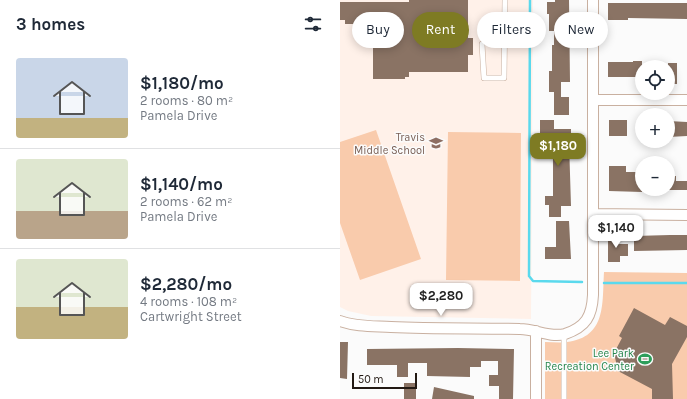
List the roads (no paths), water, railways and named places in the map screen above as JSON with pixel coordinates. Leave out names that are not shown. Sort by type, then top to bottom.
[{"type":"street","points":[[340,321],[367,326],[405,328],[522,329],[544,334],[564,334],[575,330],[584,324],[589,317],[592,307],[593,0]]},
{"type":"street","points":[[593,100],[687,100]]},
{"type":"street","points":[[593,214],[687,215]]},
{"type":"street","points":[[536,331],[536,399]]},
{"type":"lane","points":[[505,0],[505,12]]},
{"type":"lane","points":[[482,48],[484,78],[504,78],[504,48]]},
{"type":"lane","points":[[564,334],[564,399]]},
{"type":"waterway","points":[[530,0],[529,276],[533,281],[582,282]]},
{"type":"waterway","points":[[604,283],[687,283]]},
{"type":"place","name":"Travis Middle School","points":[[436,143]]},
{"type":"place","name":"Lee Park Recreation Center","points":[[645,359]]}]
